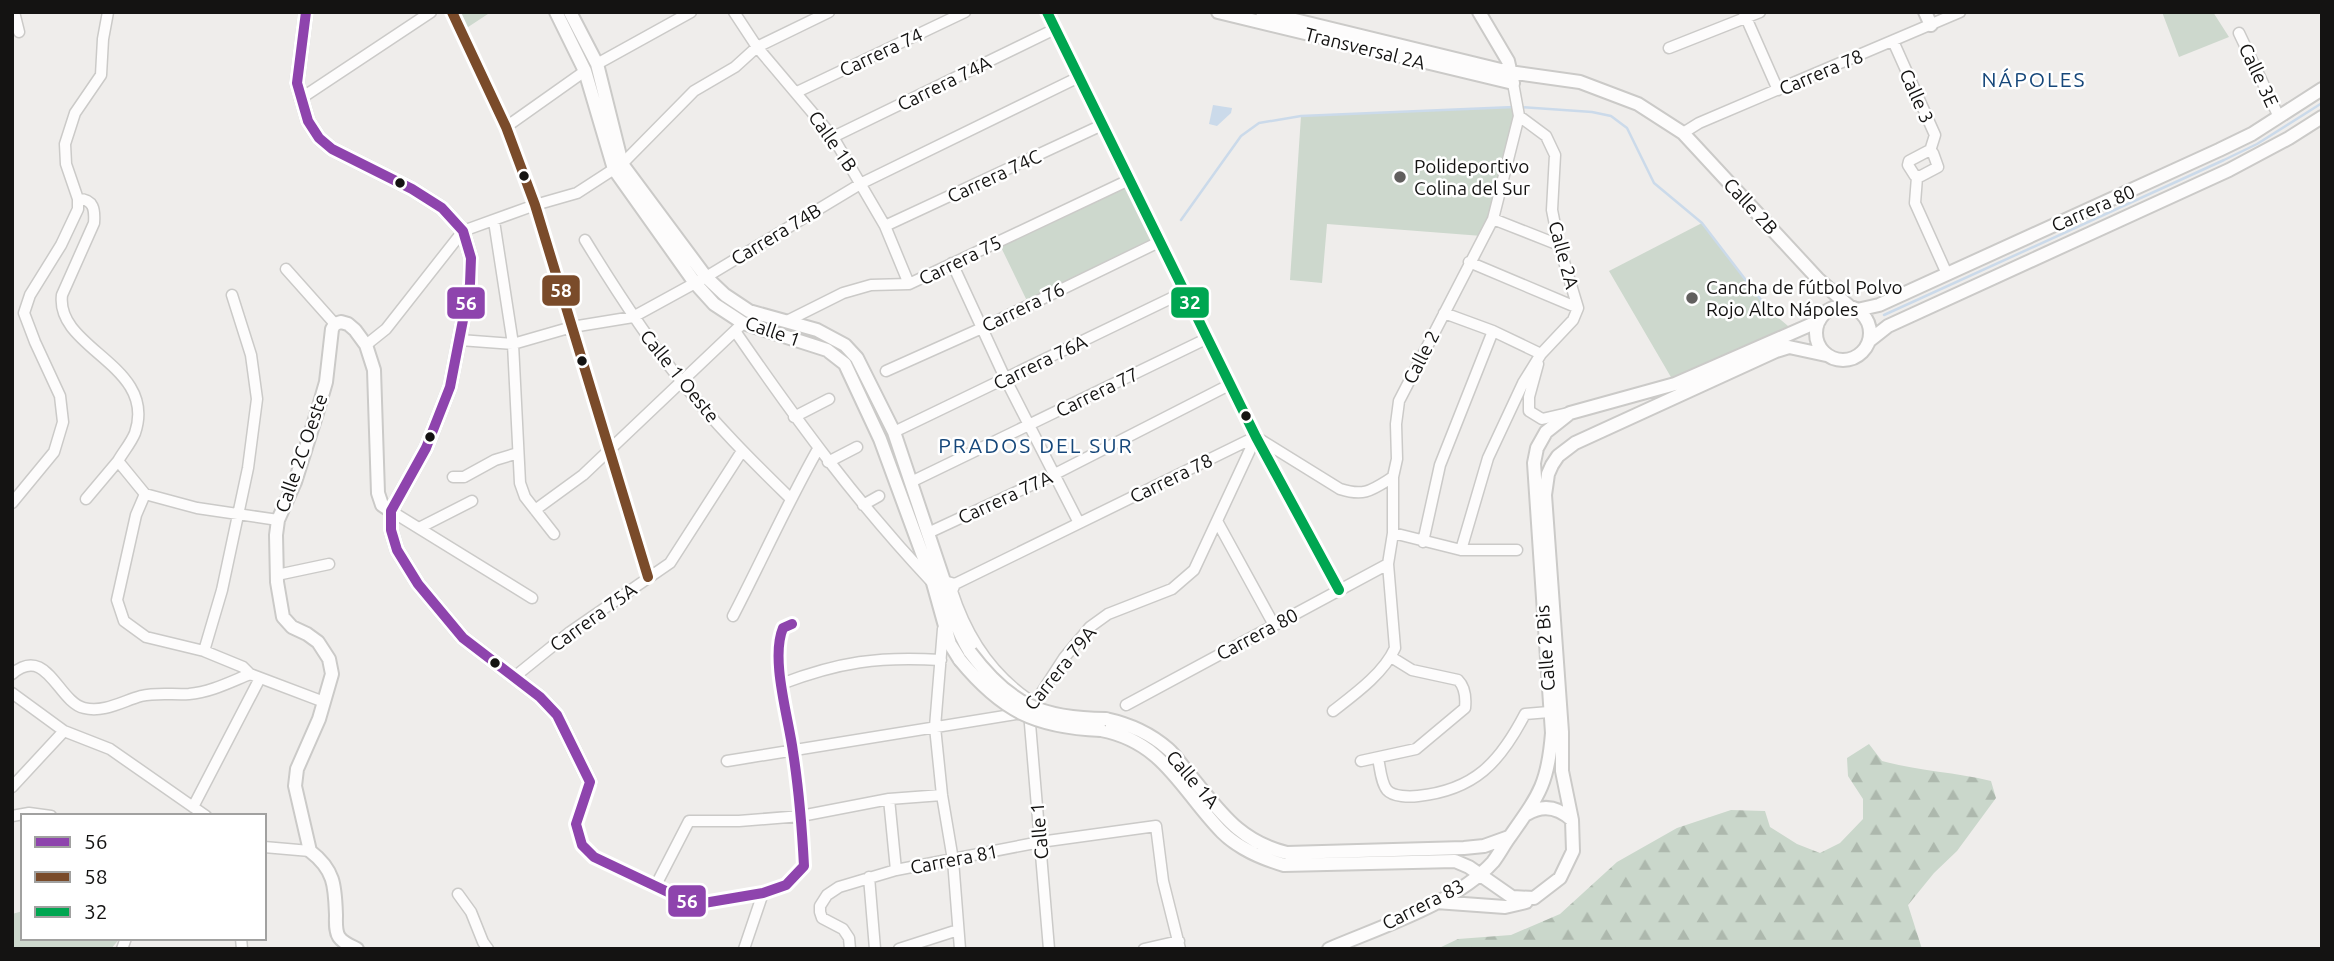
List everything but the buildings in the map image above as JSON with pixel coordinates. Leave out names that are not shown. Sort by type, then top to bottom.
[{"type":"street","points":[[14,12],[19,32]]},
{"type":"street","points":[[12,503],[54,452],[63,422],[60,396],[24,313],[30,295],[78,209],[78,199],[66,164],[65,144],[75,113],[101,75],[108,12]]},
{"type":"street","points":[[306,12],[297,83],[308,121],[319,138],[332,149],[412,189],[442,208],[463,231],[471,258],[470,284],[450,387],[426,447],[391,511],[391,530],[397,550],[418,584],[463,638],[540,697],[557,716],[590,782],[576,824],[582,845],[594,858],[698,904],[763,893],[786,885],[804,866],[793,750],[779,665],[781,634],[783,628],[792,624]]},
{"type":"street","points":[[300,99],[432,12]]},
{"type":"street","points":[[452,12],[506,127],[535,205],[648,577]]},
{"type":"street","name":"Calle 1","points":[[556,12],[591,67]]},
{"type":"street","name":"Calle 1","points":[[570,12],[591,67],[618,167],[700,280],[714,304],[739,327],[794,418],[893,540],[952,591],[959,613],[976,647],[995,671],[1032,708],[1049,949]]},
{"type":"street","points":[[506,127],[591,67],[691,12]]},
{"type":"street","name":"Calle 1B","points":[[734,12],[757,47],[833,137],[886,226],[909,284]]},
{"type":"street","points":[[366,345],[386,329],[463,231],[577,193],[618,167],[694,91],[734,67],[757,47],[829,12]]},
{"type":"street","name":"Carrera 74","points":[[797,92],[965,12]]},
{"type":"street","points":[[1047,12],[1256,437],[1339,590]]},
{"type":"street","name":"Transversal 2A","points":[[1218,12],[1511,77]]},
{"type":"street","name":"Transversal 2A","points":[[1262,12],[1511,77]]},
{"type":"street","points":[[1479,12],[1508,61],[1511,77],[1580,82],[1638,104],[1682,133]]},
{"type":"street","points":[[1669,48],[1745,15],[1760,12]]},
{"type":"street","points":[[1924,12],[1931,25]]},
{"type":"street","name":"Carrera 78","points":[[1682,133],[1960,12]]},
{"type":"street","points":[[1745,15],[1778,90]]},
{"type":"street","name":"Carrera 74A","points":[[833,137],[1055,29]]},
{"type":"street","name":"Calle 3E","points":[[2239,33],[2278,117]]},
{"type":"street","name":"Calle 3","points":[[1893,41],[1935,135],[1930,151]]},
{"type":"street","name":"Carrera 74B","points":[[460,340],[513,344],[572,327],[633,317],[862,183],[1079,77]]},
{"type":"street","name":"Calle 2","points":[[1391,657],[1395,648],[1388,564],[1393,533],[1393,477],[1397,459],[1396,424],[1399,401],[1493,219],[1519,116],[1511,77]]},
{"type":"street","name":"Carrera 80","points":[[1570,413],[1675,384],[1821,318],[1836,307],[1879,305],[2166,176],[2252,134],[2322,89]]},
{"type":"street","name":"Calle 2A","points":[[1461,550],[1488,458],[1523,383],[1541,354],[1573,320],[1578,307],[1559,245],[1552,210],[1555,155],[1546,136],[1519,116]]},
{"type":"street","name":"Carrera 80","points":[[1545,495],[1552,465],[1558,456],[1575,443],[1789,347],[1840,361],[1855,358],[1888,326],[2230,170],[2322,117]]},
{"type":"street","name":"Carrera 74C","points":[[886,226],[1102,125]]},
{"type":"street","name":"Calle 2B","points":[[1682,133],[1818,279],[1853,308]]},
{"type":"street","points":[[1917,177],[1938,167],[1930,151],[1909,161],[1908,165],[1917,177],[1915,203],[1947,274]]},
{"type":"street","name":"Carrera 75","points":[[787,321],[843,293],[871,285],[909,284],[1129,180]]},
{"type":"street","points":[[78,199],[86,199],[92,204],[95,212],[94,223],[62,295],[61,306],[64,316],[89,346],[125,379],[136,397],[138,415],[134,435],[118,461],[86,499]]},
{"type":"street","points":[[1493,219],[1559,245]]},
{"type":"street","points":[[494,221],[513,344],[520,483],[525,497],[554,534]]},
{"type":"street","name":"Calle 1 Oeste","points":[[585,240],[633,317],[682,383],[741,451],[790,498]]},
{"type":"street","name":"Carrera 76","points":[[886,371],[982,328],[1159,242]]},
{"type":"street","points":[[1469,262],[1578,307]]},
{"type":"street","points":[[952,263],[1005,378],[1079,523]]},
{"type":"street","points":[[286,270],[335,324],[348,324],[366,345],[374,370],[379,500],[382,505],[532,598]]},
{"type":"street","points":[[1818,279],[1826,298],[1816,335],[1821,350],[1826,355]]},
{"type":"street","name":"Calle 1","points":[[700,280],[749,311],[817,330],[845,345],[863,368],[894,432],[911,482],[922,535]]},
{"type":"street","name":"Carrera 76A","points":[[894,432],[1186,291]]},
{"type":"street","points":[[204,651],[222,590],[248,468],[257,399],[248,346],[232,295]]},
{"type":"street","points":[[1853,308],[1863,314],[1870,327],[1870,341]]},
{"type":"street","points":[[1444,313],[1493,331],[1541,354]]},
{"type":"street","name":"Calle 2C Oeste","points":[[310,851],[295,786],[297,769],[319,719],[332,674],[329,659],[318,642],[292,628],[283,617],[277,575],[278,520],[295,482],[317,413],[326,382],[332,329],[335,324]]},
{"type":"street","points":[[535,510],[583,475],[739,327]]},
{"type":"street","name":"Calle 1","points":[[739,327],[827,350],[845,364],[944,583],[935,727],[942,795],[953,860],[960,949]]},
{"type":"street","points":[[1423,542],[1440,465],[1493,331]]},
{"type":"street","name":"Carrera 77","points":[[911,482],[1208,338]]},
{"type":"street","name":"Calle 2A","points":[[1541,354],[1529,397],[1529,411],[1542,419],[1570,413]]},
{"type":"street","name":"Carrera 77A","points":[[893,540],[922,535],[1055,474],[1231,384]]},
{"type":"street","points":[[794,418],[829,398]]},
{"type":"street","name":"Calle 2 Bis","points":[[1478,874],[1492,863],[1527,814],[1548,770],[1552,733],[1534,464],[1537,448],[1546,432],[1570,413]]},
{"type":"street","points":[[1256,437],[1340,489],[1356,494],[1369,492],[1393,477]]},
{"type":"street","name":"Carrera 78","points":[[944,583],[1079,523],[1256,437]]},
{"type":"street","name":"Carrera 79A","points":[[727,761],[935,727],[1032,708],[1064,658],[1090,627],[1108,614],[1172,589],[1194,570],[1256,437]]},
{"type":"street","points":[[828,462],[857,447]]},
{"type":"street","points":[[733,616],[767,551],[790,498],[818,449]]},
{"type":"street","name":"Carrera 75A","points":[[513,678],[570,632],[670,564],[741,451]]},
{"type":"street","points":[[453,477],[464,477],[495,460],[518,453]]},
{"type":"street","points":[[118,461],[145,494],[197,509],[278,520]]},
{"type":"street","points":[[145,494],[136,515],[117,600],[124,621],[146,637],[204,651],[243,667],[255,676],[324,702]]},
{"type":"street","name":"Calle 2 Bis","points":[[1534,898],[1560,878],[1569,862],[1574,840],[1562,771],[1562,732],[1545,495]]},
{"type":"street","points":[[863,505],[878,496]]},
{"type":"street","points":[[419,528],[472,501]]},
{"type":"street","points":[[1217,521],[1274,625]]},
{"type":"street","points":[[1393,533],[1461,550],[1517,550]]},
{"type":"street","points":[[277,575],[329,564]]},
{"type":"street","name":"Carrera 80","points":[[1126,705],[1388,564]]},
{"type":"street","name":"Calle 1A","points":[[944,583],[948,606],[965,656],[981,685],[1016,711],[1036,720],[1068,729],[1103,725],[1141,730],[1169,750],[1231,823],[1245,836],[1266,847],[1287,853],[1464,848],[1484,846],[1509,837]]},
{"type":"street","name":"Calle 1A","points":[[943,624],[950,644],[965,656]]},
{"type":"street","points":[[781,684],[820,669],[860,660],[901,657],[941,660]]},
{"type":"street","points":[[1333,711],[1355,694],[1391,657],[1412,670],[1458,680],[1462,684],[1466,700],[1461,713],[1416,749],[1361,761]]},
{"type":"street","points":[[12,674],[19,668],[41,668],[82,708],[102,709],[141,696],[161,692],[190,694],[255,676]]},
{"type":"street","points":[[193,807],[255,676]]},
{"type":"street","points":[[12,694],[64,730],[110,749],[203,814]]},
{"type":"street","points":[[1378,758],[1385,786],[1391,793],[1409,797],[1439,794],[1469,783],[1484,772],[1510,742],[1525,714],[1549,712]]},
{"type":"street","name":"Calle 1A","points":[[1103,725],[1136,741],[1160,758],[1223,832],[1238,845],[1263,858],[1284,865],[1446,860],[1462,863],[1512,897],[1534,898]]},
{"type":"street","points":[[12,787],[64,730]]},
{"type":"street","points":[[656,885],[689,821],[739,821],[801,816],[889,799],[942,795]]},
{"type":"street","points":[[889,799],[896,870]]},
{"type":"street","points":[[1527,814],[1534,810],[1550,808],[1559,810],[1572,820]]},
{"type":"street","name":"Carrera 81","points":[[850,949],[849,938],[843,929],[822,918],[820,906],[827,895],[839,887],[896,870],[1040,842],[1156,826],[1163,881],[1179,945]]},
{"type":"street","points":[[266,847],[310,851],[321,859],[331,873],[339,939],[357,949]]},
{"type":"street","name":"Carrera 83","points":[[1329,949],[1436,902],[1478,874]]},
{"type":"street","points":[[869,877],[875,949]]},
{"type":"street","points":[[744,949],[763,893]]},
{"type":"street","points":[[458,894],[471,912],[488,949]]},
{"type":"street","points":[[1436,902],[1505,907],[1521,905],[1534,898]]},
{"type":"street","points":[[899,949],[958,930]]},
{"type":"street","points":[[1144,949],[1179,945]]},
{"type":"shaded area","points":[[452,12],[491,12],[462,31]]},
{"type":"shaded area","points":[[2162,12],[2213,12],[2229,37],[2179,57]]},
{"type":"shaded area","name":"Polideportivo Colina del Sur","points":[[1518,107],[1493,219],[1482,236],[1327,224],[1322,283],[1290,280],[1301,116]]},
{"type":"shaded area","points":[[1129,180],[1159,242],[1029,305],[998,241]]},
{"type":"shaded area","name":"Cancha de fútbol Polvo Rojo Alto Nápoles","points":[[1702,223],[1768,309],[1794,331],[1675,384],[1609,271]]},
{"type":"shaded area","points":[[21,912],[21,940],[118,940],[111,949],[12,949],[12,914]]},
{"type":"green space","points":[[1869,744],[1882,761],[1991,781],[1996,798],[1957,851],[1934,873],[1908,905],[1922,949],[1437,949],[1458,939],[1511,935],[1560,914],[1617,862],[1677,828],[1731,810],[1765,811],[1770,827],[1797,844],[1820,853],[1840,843],[1863,819],[1863,799],[1848,776],[1847,758]]},
{"type":"water","points":[[1213,105],[1232,108],[1231,113],[1217,126],[1209,124]]},
{"type":"waterway","points":[[1884,315],[2224,160],[2257,144],[2322,103]]},
{"type":"waterway","points":[[1181,220],[1241,136],[1259,123],[1301,116],[1514,107]]},
{"type":"waterway","points":[[1520,107],[1592,112],[1611,116],[1627,128],[1654,183],[1702,223],[1768,309]]},
{"type":"transit line","name":"56","points":[[306,12],[297,83],[308,121],[319,138],[332,149],[412,189],[442,208],[463,231],[471,258],[470,284],[450,387],[426,448],[391,511],[391,530],[397,550],[418,584],[463,638],[540,697],[557,715],[590,782],[576,824],[582,845],[594,857],[698,904],[763,893],[786,885],[804,866],[797,780],[779,672],[783,628],[792,624]]},
{"type":"transit line","name":"58","points":[[452,12],[506,127],[535,205],[648,577]]},
{"type":"transit line","name":"32","points":[[1047,12],[1256,437],[1339,590]]},
{"type":"place","name":"Polideportivo Colina del Sur","points":[[1400,177]]},
{"type":"place","name":"Cancha de fútbol Polvo Rojo Alto Nápoles","points":[[1692,298]]},
{"type":"district","name":"NÁPOLES","points":[[2034,80]]},
{"type":"district","name":"PRADOS DEL SUR","points":[[1036,446]]}]
